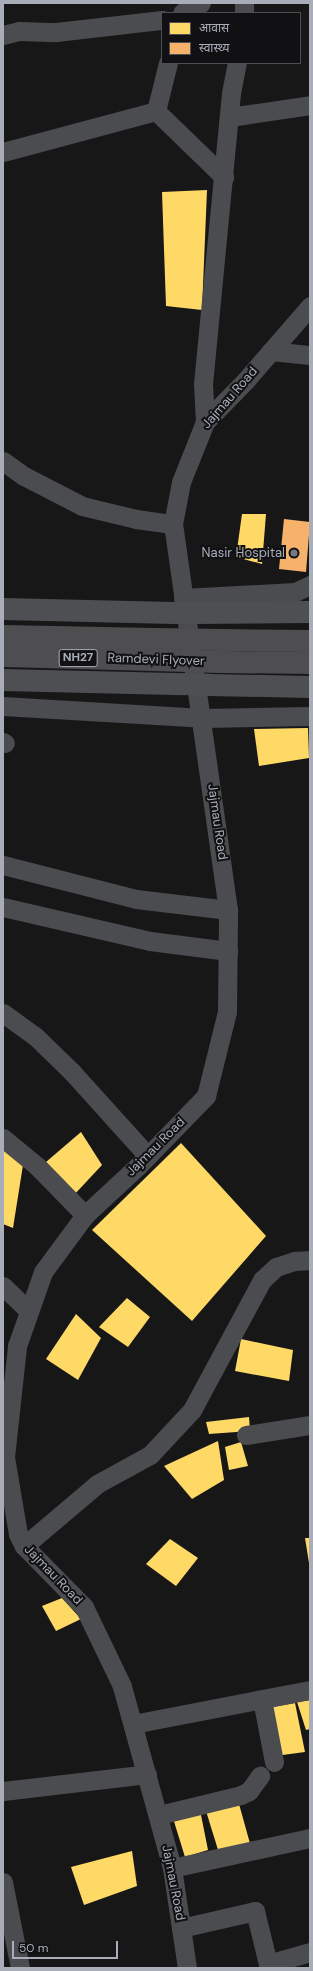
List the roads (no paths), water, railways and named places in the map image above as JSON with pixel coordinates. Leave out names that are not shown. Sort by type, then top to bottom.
[{"type":"highway","name":"Ramdevi Flyover","points":[[3,636],[310,641]]},
{"type":"highway","name":"Ramdevi Flyover","points":[[3,656],[310,663]]},
{"type":"main road","points":[[3,609],[184,608],[310,612]]},
{"type":"main road","points":[[3,680],[310,687]]},
{"type":"street","points":[[3,35],[19,31],[56,32],[161,20]]},
{"type":"street","points":[[156,110],[168,64]]},
{"type":"street","points":[[205,422],[203,384],[230,117],[237,64]]},
{"type":"street","points":[[230,117],[310,105]]},
{"type":"street","points":[[3,152],[156,110]]},
{"type":"street","points":[[156,110],[224,176]]},
{"type":"street","name":"Jajmau Road","points":[[187,1968],[172,1868],[159,1815],[122,1686],[84,1607],[15,1538],[5,1457],[17,1346],[43,1272],[85,1215],[148,1156],[206,1096],[227,1012],[228,910],[203,718],[184,608],[173,524],[181,482],[205,422],[310,306]]},
{"type":"street","points":[[270,351],[310,355]]},
{"type":"street","points":[[3,461],[24,476],[82,506],[136,519],[173,524]]},
{"type":"street","points":[[184,608],[295,592],[310,585]]},
{"type":"street","points":[[3,706],[203,718],[310,716]]},
{"type":"street","points":[[3,865],[136,899],[228,910]]},
{"type":"street","points":[[3,907],[150,941],[228,951]]},
{"type":"street","points":[[3,1013],[35,1036],[72,1072],[148,1156]]},
{"type":"street","points":[[3,1138],[37,1166],[85,1215]]},
{"type":"street","points":[[15,1538],[97,1484],[150,1455],[192,1410],[262,1280],[276,1267],[295,1261],[310,1260]]},
{"type":"street","points":[[3,1286],[29,1311]]},
{"type":"street","points":[[246,1435],[310,1425]]},
{"type":"street","points":[[132,1724],[310,1690]]},
{"type":"street","points":[[262,1699],[274,1762]]},
{"type":"street","points":[[3,1792],[147,1774]]},
{"type":"street","points":[[159,1815],[241,1795],[249,1791],[260,1776]]},
{"type":"street","points":[[172,1868],[310,1838]]},
{"type":"street","points":[[3,1882],[20,1968]]},
{"type":"street","points":[[181,1928],[255,1911],[268,1964],[310,1952]]},
{"type":"place","name":"Nasir Hospital","points":[[294,553]]}]
